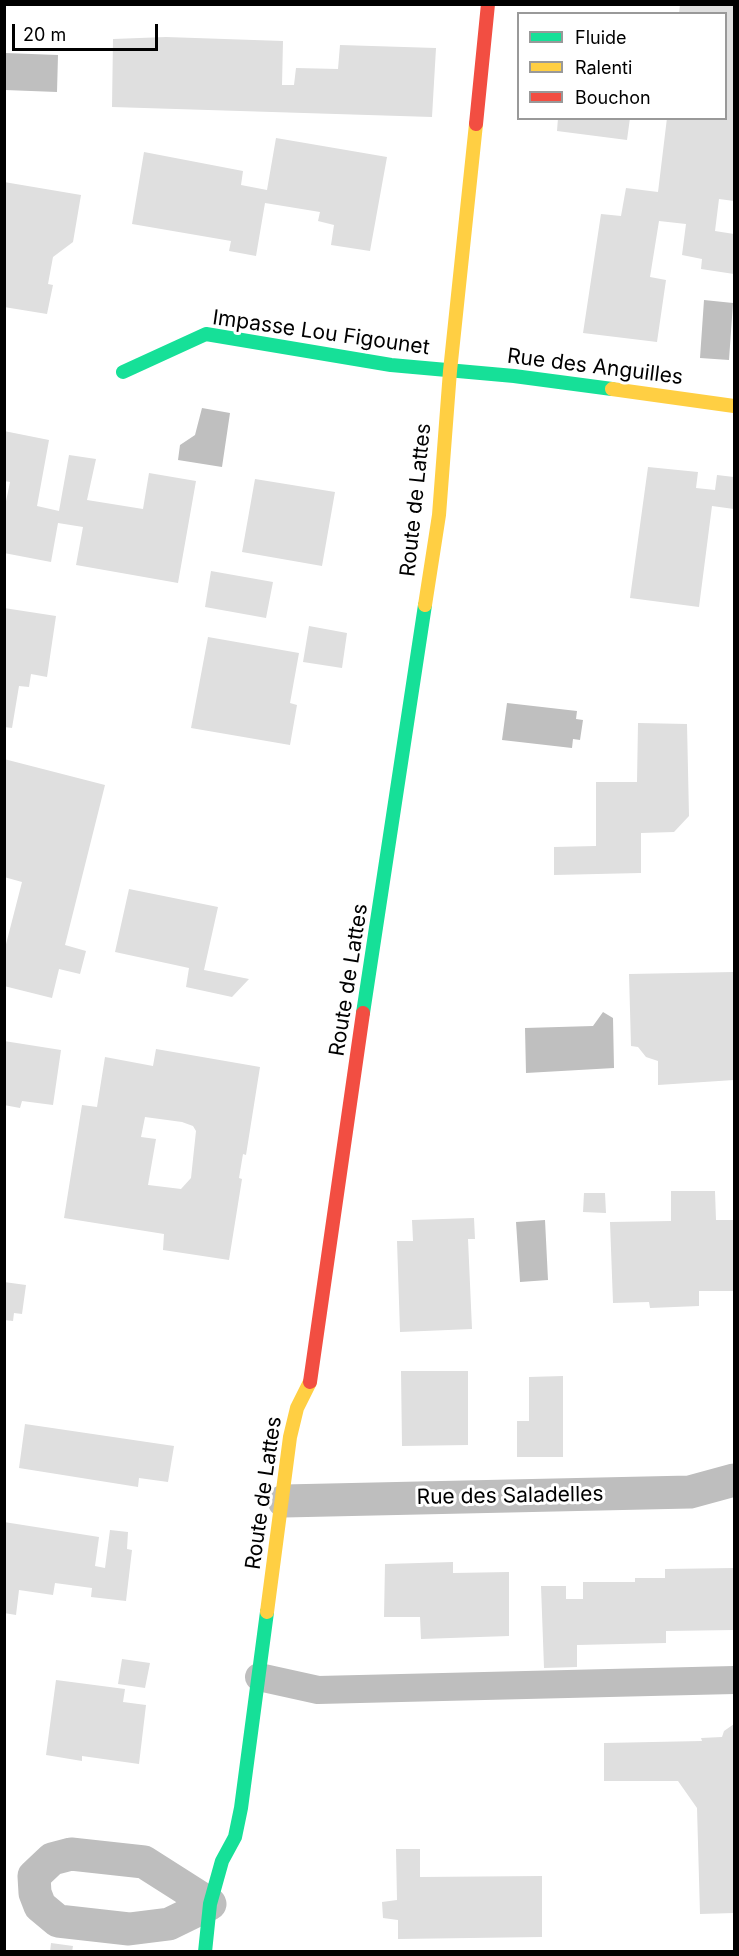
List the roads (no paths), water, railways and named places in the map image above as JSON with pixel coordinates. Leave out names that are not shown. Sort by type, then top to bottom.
[{"type":"street","name":"Route de Lattes","points":[[205,1952],[210,1904],[222,1861],[235,1837],[284,1501],[290,1437],[297,1408],[310,1382],[332,1218],[439,515],[450,371],[488,4]]},
{"type":"street","name":"Impasse Lou Figounet","points":[[123,372],[206,334],[391,365],[450,371]]},
{"type":"street","name":"Rue des Anguilles","points":[[450,371],[513,376],[735,406]]},
{"type":"street","name":"Rue des Saladelles","points":[[284,1501],[690,1492],[735,1480]]},
{"type":"lane","points":[[259,1677],[318,1690],[735,1680]]}]
